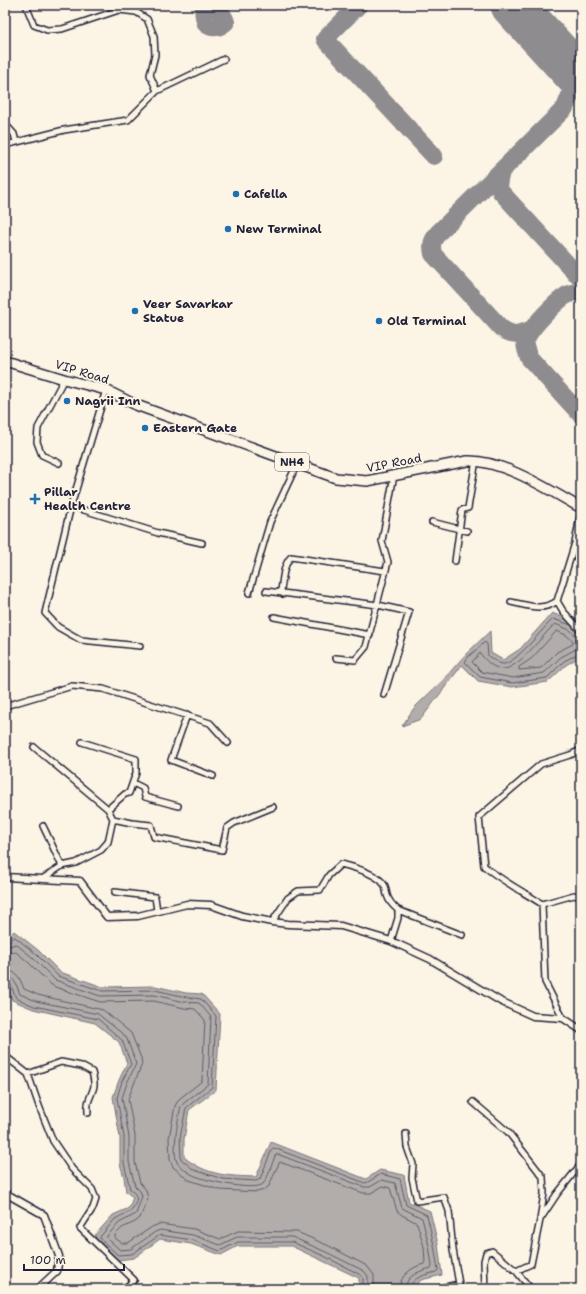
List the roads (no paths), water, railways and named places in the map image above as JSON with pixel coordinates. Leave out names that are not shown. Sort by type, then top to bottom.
[{"type":"highway","name":"VIP Road","points":[[5,361],[106,390],[136,405],[336,478],[367,481],[467,460],[476,460],[500,467],[540,484],[581,508]]},
{"type":"street","points":[[26,5],[34,24],[46,30],[62,29],[119,10],[136,12],[147,19],[154,36],[156,55],[150,76],[157,91]]},
{"type":"street","points":[[135,5],[136,12]]},
{"type":"street","points":[[5,144],[64,130],[128,120],[157,91],[224,59]]},
{"type":"street","points":[[5,124],[14,134],[16,142]]},
{"type":"street","points":[[59,463],[42,455],[37,442],[38,428],[64,379]]},
{"type":"street","points":[[106,390],[72,506],[45,614],[58,627],[81,640],[140,646]]},
{"type":"street","points":[[455,561],[462,510],[468,508],[476,460]]},
{"type":"street","points":[[250,593],[270,522],[297,464]]},
{"type":"street","points":[[336,658],[355,660],[366,647],[370,635],[388,562],[382,541],[394,475]]},
{"type":"street","points":[[72,506],[158,533],[202,543]]},
{"type":"street","points":[[511,602],[538,608],[551,605],[557,601],[575,543],[581,511]]},
{"type":"street","points":[[432,522],[467,531]]},
{"type":"street","points":[[283,594],[280,590],[287,562],[291,557],[385,571]]},
{"type":"street","points":[[266,591],[378,605],[409,612],[384,695]]},
{"type":"street","points":[[557,601],[563,611],[581,631]]},
{"type":"street","points":[[274,617],[370,635]]},
{"type":"street","points":[[5,706],[72,686],[103,689],[210,723],[228,743]]},
{"type":"street","points":[[187,716],[172,760],[213,776]]},
{"type":"street","points":[[82,742],[136,759],[136,773],[129,794],[125,794],[108,809]]},
{"type":"street","points":[[34,747],[108,809],[113,819],[108,842],[101,850],[76,863],[62,866],[42,879]]},
{"type":"street","points":[[581,750],[541,764],[479,817],[484,866],[498,878],[515,886],[542,904],[581,894]]},
{"type":"street","points":[[132,783],[143,788],[145,797],[178,806]]},
{"type":"street","points":[[113,819],[151,825],[154,837],[222,850],[227,828],[234,823],[273,807]]},
{"type":"street","points":[[43,826],[62,866]]},
{"type":"street","points":[[272,922],[288,898],[298,891],[320,890],[329,875],[341,864],[352,866],[381,880],[386,888],[387,895],[392,906],[398,910],[462,934]]},
{"type":"street","points":[[5,877],[80,881],[107,917],[138,916],[187,904],[211,905],[242,916],[272,922],[341,926],[391,941],[430,959],[500,1000],[534,1016],[563,1018]]},
{"type":"street","points":[[115,892],[155,897],[158,911]]},
{"type":"street","points":[[574,895],[581,897]]},
{"type":"street","points":[[542,904],[545,982],[563,1018],[581,1030]]},
{"type":"street","points":[[391,941],[398,918],[398,910]]},
{"type":"street","points":[[5,1056],[28,1074],[53,1141],[72,1169],[92,1189],[96,1199],[93,1208],[80,1228],[134,1280],[124,1289]]},
{"type":"street","points":[[28,1074],[61,1062],[81,1066],[92,1072],[95,1086],[88,1101],[88,1113]]},
{"type":"street","points":[[473,1102],[508,1132],[542,1177],[544,1193],[531,1264],[516,1271]]},
{"type":"street","points":[[406,1134],[407,1147],[413,1164],[412,1178],[417,1201],[444,1197],[449,1210],[453,1250],[459,1284],[436,1289]]},
{"type":"street","points":[[540,1220],[557,1194],[581,1164]]},
{"type":"street","points":[[5,1193],[44,1215],[59,1256],[57,1272],[42,1285],[40,1289]]},
{"type":"street","points":[[485,1289],[484,1261],[486,1253],[492,1251],[516,1271],[531,1289]]},
{"type":"water","points":[[552,613],[577,623],[581,631],[581,656],[566,665],[548,682],[512,687],[478,681],[462,665],[421,719],[402,726],[414,708],[490,631],[491,653],[503,660],[520,649]]},
{"type":"water","points":[[14,931],[38,950],[60,972],[103,987],[155,986],[186,993],[202,994],[220,1014],[216,1090],[189,1110],[184,1139],[184,1157],[201,1168],[218,1174],[256,1177],[271,1142],[366,1179],[380,1170],[404,1175],[409,1202],[430,1211],[438,1244],[442,1275],[421,1280],[413,1289],[359,1289],[359,1278],[291,1246],[238,1246],[221,1255],[191,1244],[160,1239],[134,1258],[118,1260],[96,1241],[95,1235],[113,1215],[129,1208],[133,1197],[126,1192],[120,1164],[120,1138],[113,1097],[127,1063],[119,1042],[95,1023],[33,1009],[12,1000],[5,980],[5,940]]},
{"type":"place","name":"Cafella","points":[[236,194]]},
{"type":"place","name":"New Terminal","points":[[228,229]]},
{"type":"place","name":"Veer Savarkar Statue","points":[[135,311]]},
{"type":"place","name":"Old Terminal","points":[[379,321]]},
{"type":"place","name":"Nagrii Inn","points":[[67,401]]},
{"type":"place","name":"Eastern Gate","points":[[145,428]]},
{"type":"place","name":"Pillar Health Centre","points":[[35,499]]}]
